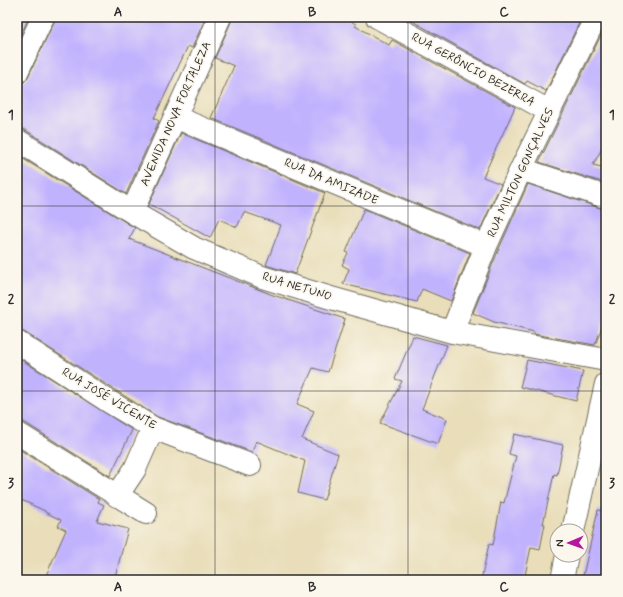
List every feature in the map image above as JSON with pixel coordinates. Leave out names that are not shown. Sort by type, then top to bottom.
[{"type":"street","name":"AVENIDA NOVA FORTALEZA","points":[[132,212],[220,17]]},
{"type":"street","name":"RUA GERÔNCIO BEZERRA","points":[[377,17],[549,111]]},
{"type":"street","name":"RUA MILTON GONÇALVES","points":[[452,332],[486,246],[521,169],[596,17]]},
{"type":"street","points":[[17,72],[37,19]]},
{"type":"street","name":"RUA DA AMIZADE","points":[[175,117],[486,246]]},
{"type":"street","name":"RUA NETUNO","points":[[17,140],[132,212],[194,248],[262,277],[452,332],[606,360]]},
{"type":"street","points":[[521,169],[606,197]]},
{"type":"street","name":"RUA JOSÉ VICENTE","points":[[17,342],[108,401],[153,428],[250,465]]},
{"type":"street","points":[[575,523],[606,384]]},
{"type":"street","points":[[117,496],[135,469],[144,452],[153,428]]},
{"type":"street","points":[[17,433],[146,513]]},
{"type":"street","points":[[562,580],[565,563]]},
{"type":"building","points":[[17,17],[29,17],[17,43]]},
{"type":"building","points":[[55,17],[206,17],[192,48],[188,46],[154,118],[159,121],[126,194],[24,129],[17,128],[17,84],[24,82],[28,77]]},
{"type":"building","points":[[232,17],[343,17],[356,24],[355,26],[389,45],[392,40],[515,107],[483,177],[501,184],[480,230],[211,118],[234,66],[215,58]]},
{"type":"building","points":[[405,17],[582,17],[546,91],[527,81],[525,84]]},
{"type":"building","points":[[606,25],[606,141],[593,165],[606,168],[605,183],[539,162]]},
{"type":"building","points":[[181,133],[325,193],[295,274],[266,265],[281,225],[244,212],[237,227],[219,219],[210,238],[149,204]]},
{"type":"building","points":[[17,155],[135,228],[129,239],[273,295],[345,319],[328,372],[313,368],[297,404],[314,411],[302,439],[338,454],[324,500],[298,493],[305,461],[256,441],[252,452],[158,417],[24,332],[17,330]]},
{"type":"building","points":[[528,184],[606,210],[606,316],[595,345],[534,334],[534,332],[494,322],[473,313],[498,251]]},
{"type":"building","points":[[364,209],[470,253],[451,301],[422,289],[417,302],[343,284],[349,269],[342,265]]},
{"type":"building","points":[[413,336],[447,345],[422,409],[447,419],[438,444],[380,423],[402,381],[395,379]]},
{"type":"building","points":[[17,357],[132,430],[110,476],[24,422],[17,421]]},
{"type":"building","points":[[527,360],[583,371],[576,401],[520,387]]},
{"type":"building","points":[[514,434],[563,445],[557,475],[554,474],[543,524],[545,524],[540,549],[531,547],[524,580],[481,580],[489,544],[493,545],[501,502],[504,503],[516,456],[509,454]]},
{"type":"building","points":[[17,448],[99,499],[98,502],[104,505],[97,521],[128,529],[114,580],[44,580],[66,530],[58,526],[61,520],[17,498]]},
{"type":"building","points":[[598,510],[606,511],[606,580],[582,580],[586,563],[589,563],[589,549]]}]
